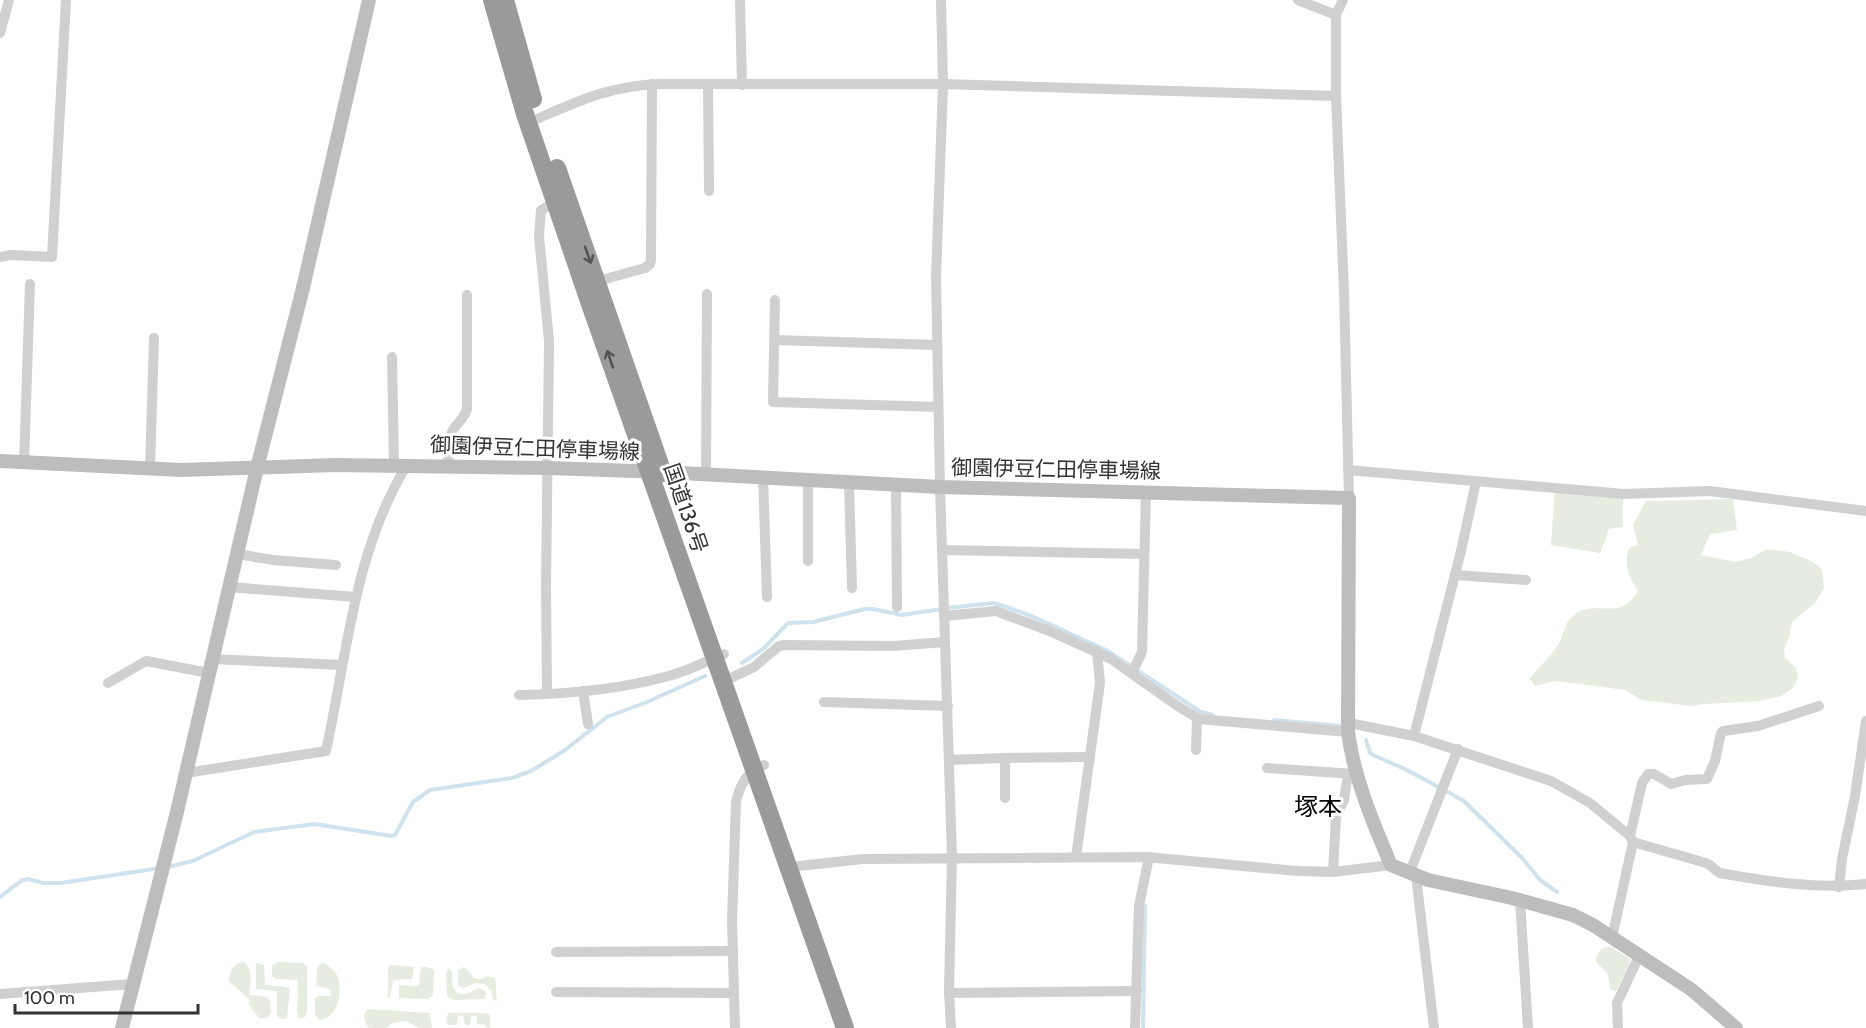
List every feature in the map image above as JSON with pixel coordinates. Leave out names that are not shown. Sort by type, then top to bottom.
[{"type":"highway","name":"国道136号","points":[[492,0],[525,114],[598,281],[656,472]]},
{"type":"highway","name":"国道136号","points":[[505,0],[561,199],[759,767],[845,1028]]},
{"type":"highway","name":"国道136号","points":[[719,656],[733,677],[759,767],[799,866],[857,1028]]},
{"type":"main road","points":[[122,1028],[186,773],[257,468],[306,277],[369,0]]},
{"type":"main road","name":"御園伊豆仁田停車場線","points":[[0,461],[181,470],[401,465],[548,468],[940,487],[1349,498]]},
{"type":"main road","points":[[1349,498],[1349,727],[1353,774],[1391,865],[1412,875],[1573,915],[1692,990],[1736,1028]]},
{"type":"street","points":[[0,33],[9,0]]},
{"type":"street","points":[[0,257],[11,255],[52,257],[66,0]]},
{"type":"street","points":[[740,0],[742,85]]},
{"type":"street","points":[[940,0],[943,84],[936,277],[952,858],[949,993],[951,1028]]},
{"type":"street","points":[[1298,0],[1336,15]]},
{"type":"street","points":[[1343,0],[1336,15],[1336,96],[1349,498]]},
{"type":"street","points":[[539,118],[584,98],[612,89],[652,84],[943,84],[1336,96]]},
{"type":"street","points":[[598,281],[645,268],[650,264],[652,84]]},
{"type":"street","points":[[708,85],[709,191]]},
{"type":"street","points":[[547,694],[549,341],[539,236],[541,210],[561,199]]},
{"type":"street","points":[[24,463],[30,284]]},
{"type":"street","points":[[706,474],[707,294]]},
{"type":"street","points":[[448,466],[451,435],[467,409],[467,295]]},
{"type":"street","points":[[775,300],[773,402],[938,407]]},
{"type":"street","points":[[150,469],[154,338]]},
{"type":"street","points":[[775,340],[937,345]]},
{"type":"street","points":[[186,773],[326,752],[356,597],[365,563],[401,465],[392,357]]},
{"type":"street","points":[[1348,470],[1476,483],[1533,485],[1624,494],[1710,491],[1866,511]]},
{"type":"street","points":[[763,477],[767,597]]},
{"type":"street","points":[[808,480],[808,561]]},
{"type":"street","points":[[849,482],[852,588]]},
{"type":"street","points":[[1414,736],[1476,483]]},
{"type":"street","points":[[896,485],[897,607]]},
{"type":"street","points":[[1132,673],[1142,652],[1146,492]]},
{"type":"street","points":[[943,550],[1144,554]]},
{"type":"street","points":[[237,554],[273,560],[336,565]]},
{"type":"street","points":[[1455,575],[1526,580]]},
{"type":"street","points":[[229,587],[356,597]]},
{"type":"street","points":[[944,616],[996,611],[1097,651],[1197,718],[1349,727],[1414,736],[1458,749],[1561,786],[1590,803],[1632,839],[1706,863],[1720,873],[1778,884],[1839,887],[1866,884]]},
{"type":"street","points":[[733,677],[753,667],[779,646],[784,645],[893,646],[945,642]]},
{"type":"street","points":[[1076,857],[1100,684],[1097,651]]},
{"type":"street","points":[[519,695],[583,691],[672,675],[719,656]]},
{"type":"street","points":[[108,683],[146,661],[211,666],[342,665]]},
{"type":"street","points":[[583,691],[588,724]]},
{"type":"street","points":[[824,702],[948,706]]},
{"type":"street","points":[[1612,938],[1642,783],[1648,774],[1654,774],[1671,784],[1685,780],[1707,779],[1715,761],[1723,731],[1758,726],[1819,706]]},
{"type":"street","points":[[1196,750],[1197,718]]},
{"type":"street","points":[[1839,887],[1866,721]]},
{"type":"street","points":[[1434,1028],[1412,875],[1458,749]]},
{"type":"street","points":[[950,760],[1090,757]]},
{"type":"street","points":[[1005,758],[1005,798]]},
{"type":"street","points":[[735,1028],[733,951],[736,802],[739,788],[759,767]]},
{"type":"street","points":[[1267,768],[1353,774],[1336,816],[1333,872]]},
{"type":"street","points":[[799,866],[863,859],[1076,857],[1149,857],[1298,871],[1333,872],[1391,865]]},
{"type":"street","points":[[1135,1028],[1139,906],[1149,857]]},
{"type":"street","points":[[1520,900],[1528,1028]]},
{"type":"street","points":[[556,952],[733,951]]},
{"type":"street","points":[[1618,1028],[1617,1003],[1639,956]]},
{"type":"street","points":[[0,994],[132,984]]},
{"type":"street","points":[[949,993],[1137,991]]},
{"type":"street","points":[[556,992],[734,993]]},
{"type":"shaded area","points":[[1555,490],[1623,498],[1623,527],[1609,529],[1600,553],[1551,545]]},
{"type":"shaded area","points":[[1733,499],[1737,530],[1710,534],[1701,555],[1736,562],[1751,558],[1767,549],[1790,552],[1813,562],[1822,570],[1824,588],[1815,603],[1792,622],[1784,649],[1785,658],[1796,668],[1798,678],[1793,688],[1781,696],[1760,701],[1691,706],[1642,700],[1625,690],[1581,684],[1554,681],[1535,686],[1530,679],[1555,650],[1567,623],[1574,615],[1582,610],[1617,608],[1632,600],[1638,590],[1629,575],[1627,560],[1629,548],[1638,545],[1633,525],[1646,501]]},
{"type":"shaded area","points":[[1605,947],[1611,947],[1630,959],[1616,991],[1610,989],[1607,973],[1596,962],[1598,953]]},
{"type":"shaded area","points":[[244,962],[250,973],[249,995],[266,997],[270,1000],[271,1013],[267,1018],[259,1018],[248,1003],[251,1001],[229,981],[233,968]]},
{"type":"shaded area","points":[[278,962],[302,963],[307,966],[307,1012],[304,1018],[299,1018],[297,1012],[298,980],[276,979],[272,976],[272,966]]},
{"type":"shaded area","points":[[256,963],[264,965],[265,985],[290,989],[287,1018],[281,1019],[277,1016],[277,991],[256,989]]},
{"type":"shaded area","points":[[323,963],[335,972],[340,985],[340,993],[331,1014],[319,1020],[315,1015],[315,998],[331,996],[331,989],[316,986],[317,970]]},
{"type":"shaded area","points":[[390,965],[414,967],[412,979],[393,980],[390,998],[388,998],[388,968]]},
{"type":"shaded area","points":[[422,967],[434,970],[433,995],[428,999],[399,998],[399,985],[419,986]]},
{"type":"shaded area","points":[[464,967],[475,979],[482,979],[486,976],[495,978],[497,1001],[493,1000],[492,992],[485,984],[475,983],[464,988],[458,985],[458,970]]},
{"type":"shaded area","points":[[449,968],[452,971],[453,987],[457,993],[466,994],[480,988],[486,992],[485,999],[454,1000],[447,996],[446,973]]},
{"type":"shaded area","points":[[368,1009],[430,1013],[432,1028],[419,1028],[406,1021],[393,1023],[386,1028],[370,1028],[364,1019]]},
{"type":"shaded area","points":[[448,1013],[486,1013],[490,1015],[490,1028],[477,1024],[477,1016],[471,1016],[470,1025],[465,1025],[463,1015],[458,1016],[457,1025],[448,1025],[446,1022]]},
{"type":"waterway","points":[[742,663],[763,649],[788,623],[813,622],[865,609],[902,615],[993,603],[1034,617],[1106,650],[1201,712],[1213,715]]},
{"type":"waterway","points":[[167,867],[193,861],[254,832],[315,824],[395,835],[413,802],[430,790],[512,778],[531,771],[565,750],[607,717],[705,676]]},
{"type":"waterway","points":[[1274,720],[1340,726]]},
{"type":"waterway","points":[[1366,740],[1370,753],[1373,755],[1407,770],[1464,801],[1522,858],[1540,880],[1557,892]]},
{"type":"waterway","points":[[0,897],[27,879],[43,883],[61,883],[160,868]]},
{"type":"waterway","points":[[1143,1028],[1145,906]]},
{"type":"district","name":"塚本","points":[[1318,806]]}]
